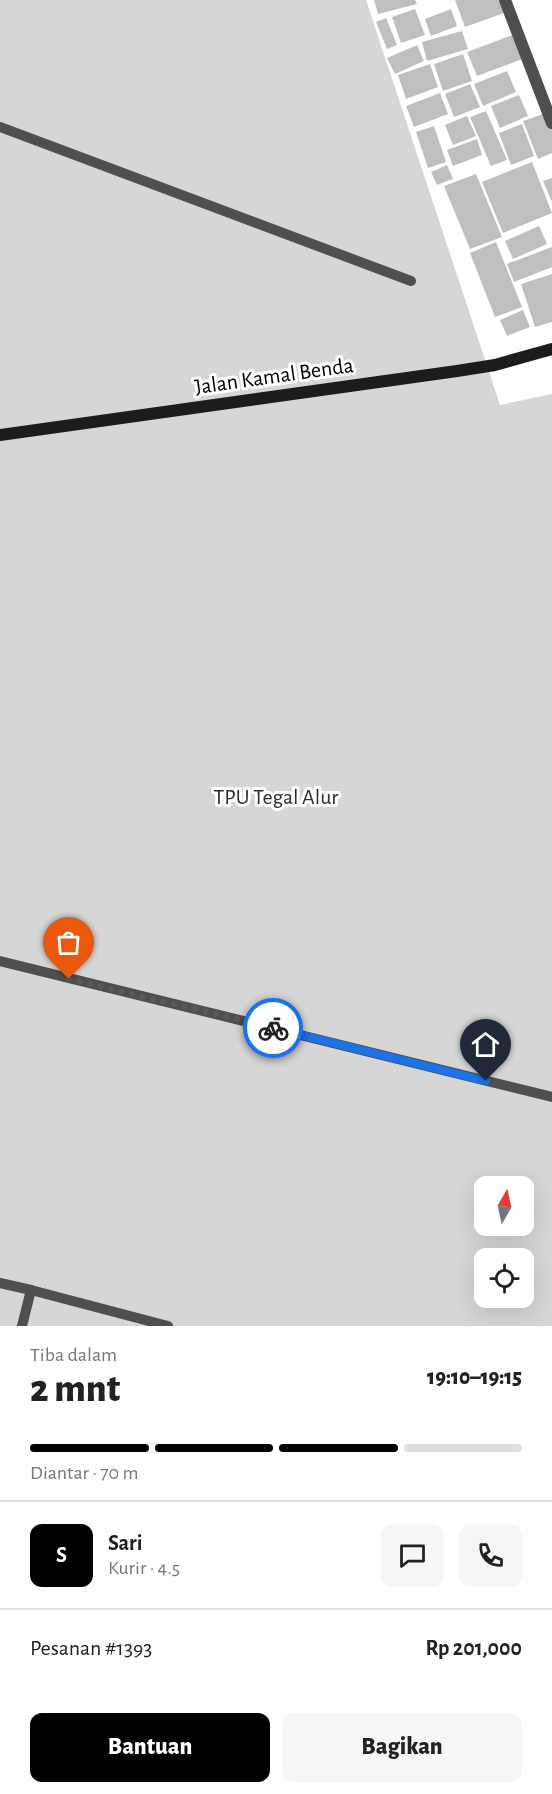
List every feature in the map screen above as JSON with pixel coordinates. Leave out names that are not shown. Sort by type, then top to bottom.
[{"type":"main road","name":"Jalan Kamal Benda","points":[[0,435],[457,371],[495,365],[552,349]]},
{"type":"street","points":[[505,0],[552,123]]},
{"type":"lane","points":[[0,127],[411,282]]},
{"type":"lane","points":[[0,961],[552,1097]]},
{"type":"lane","points":[[0,1282],[168,1326]]},
{"type":"lane","points":[[22,1326],[31,1290]]},
{"type":"green space","name":"TPU Tegal Alur","points":[[0,0],[366,0],[500,405],[552,394],[552,1326],[0,1326]]},
{"type":"building","points":[[374,0],[415,0],[417,4],[378,14]]},
{"type":"building","points":[[455,0],[499,0],[504,13],[465,27]]},
{"type":"building","points":[[415,9],[425,35],[401,43],[392,17]]},
{"type":"building","points":[[451,9],[457,26],[431,36],[425,19]]},
{"type":"building","points":[[386,18],[397,45],[387,49],[376,22]]},
{"type":"building","points":[[462,31],[468,49],[427,61],[422,42]]},
{"type":"building","points":[[515,34],[525,58],[477,76],[467,52]]},
{"type":"building","points":[[417,45],[424,61],[395,74],[387,58]]},
{"type":"building","points":[[463,54],[472,81],[443,91],[434,64]]},
{"type":"building","points":[[430,64],[438,87],[406,99],[398,75]]},
{"type":"building","points":[[507,71],[516,92],[483,106],[474,84]]},
{"type":"building","points":[[470,84],[480,107],[454,117],[445,94]]},
{"type":"building","points":[[440,93],[448,114],[414,127],[406,106]]},
{"type":"building","points":[[519,95],[528,116],[500,128],[491,106]]},
{"type":"building","points":[[486,111],[507,160],[491,166],[470,117]]},
{"type":"building","points":[[546,113],[552,129],[552,153],[538,159],[523,121]]},
{"type":"building","points":[[467,116],[476,136],[453,145],[445,125]]},
{"type":"building","points":[[522,124],[534,156],[511,165],[499,133]]},
{"type":"building","points":[[434,126],[446,162],[428,168],[416,132]]},
{"type":"building","points":[[477,139],[482,155],[453,166],[447,150]]},
{"type":"building","points":[[532,162],[552,213],[503,233],[482,182]]},
{"type":"building","points":[[447,165],[453,179],[437,185],[431,172]]},
{"type":"building","points":[[476,174],[502,237],[470,249],[444,186]]},
{"type":"building","points":[[552,178],[552,202],[543,181]]},
{"type":"building","points":[[539,226],[547,244],[513,259],[505,241]]},
{"type":"building","points":[[496,242],[522,307],[495,317],[470,253]]},
{"type":"building","points":[[552,247],[552,267],[514,282],[507,264]]},
{"type":"building","points":[[552,274],[552,322],[535,327],[521,284]]},
{"type":"building","points":[[523,310],[530,327],[507,336],[500,320]]},
{"type":"way so far","points":[[69,979],[273,1028]]},
{"type":"route","points":[[273,1028],[486,1081]]}]
